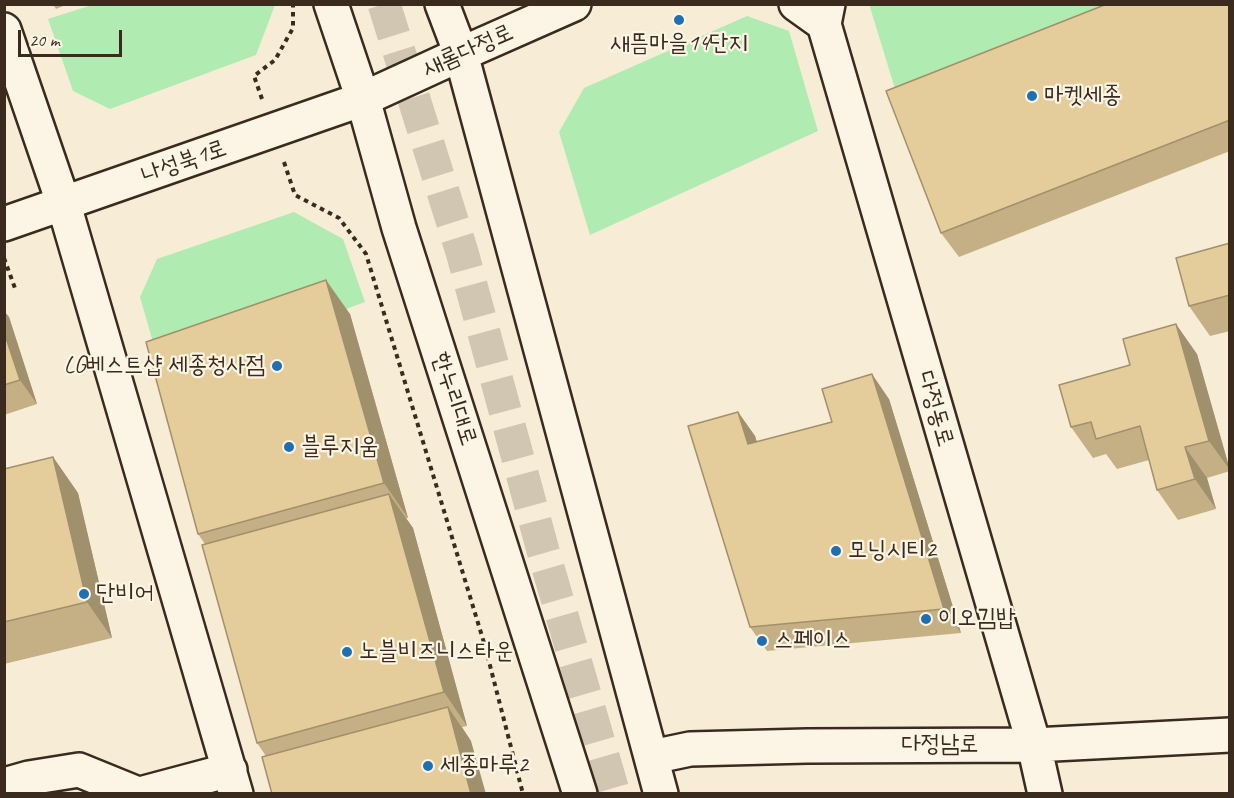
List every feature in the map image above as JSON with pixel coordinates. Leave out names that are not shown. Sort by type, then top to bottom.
[{"type":"street","name":"한누리대로","points":[[331,4],[363,99],[399,228],[580,794]]},
{"type":"street","points":[[442,4],[461,54],[661,794]]},
{"type":"street","name":"새롬다정로","points":[[363,99],[574,4]]},
{"type":"street","points":[[796,4],[826,14]]},
{"type":"street","name":"다정동로","points":[[826,14],[1034,745],[1045,794]]},
{"type":"street","points":[[4,30],[64,205],[233,782],[139,794],[79,770],[29,778],[4,785]]},
{"type":"street","name":"나성북1로","points":[[4,224],[363,99]]},
{"type":"street","name":"다정남로","points":[[652,757],[690,749],[1034,745],[1230,735]]},
{"type":"path","points":[[254,76],[275,60],[293,28],[293,4]]},
{"type":"path","points":[[295,195],[339,218],[366,254],[486,646],[523,794]]},
{"type":"path","points":[[4,258],[16,291]]},
{"type":"green space","points":[[869,4],[1107,5],[896,92]]},
{"type":"green space","points":[[92,5],[275,5],[256,55],[110,109],[73,91],[48,19]]},
{"type":"green space","points":[[747,16],[789,31],[818,131],[590,235],[559,132],[584,88]]},
{"type":"green space","points":[[294,212],[343,239],[365,302],[163,377],[140,297],[157,259]]},
{"type":"building","points":[[1107,4],[1230,4],[1230,120],[941,233],[886,91]]},
{"type":"building","points":[[1230,243],[1230,295],[1189,306],[1176,258]]},
{"type":"building","name":"블루지움","points":[[326,280],[384,483],[198,534],[146,342]]},
{"type":"building","points":[[1176,324],[1209,441],[1185,447],[1195,479],[1157,490],[1140,426],[1096,439],[1091,422],[1071,427],[1059,385],[1130,365],[1123,339]]},
{"type":"building","points":[[4,332],[20,380],[4,385]]},
{"type":"building","name":"모닝시티2","points":[[872,374],[944,609],[750,627],[688,426],[738,412],[748,444],[832,422],[822,389]]},
{"type":"building","points":[[53,457],[87,602],[4,622],[4,469]]},
{"type":"building","name":"노블비즈니스타운","points":[[389,494],[444,692],[257,743],[202,545]]},
{"type":"building","points":[[448,707],[471,794],[272,794],[262,757]]},
{"type":"tunnel","points":[[384,4],[462,252],[542,547],[614,794]]},
{"type":"place","name":"새뜸마을14단지","points":[[679,20]]},
{"type":"place","name":"마켓세종","points":[[1032,96]]},
{"type":"place","name":"LG베스트샵 세종청사점","points":[[277,366]]},
{"type":"place","name":"블루지움","points":[[289,447]]},
{"type":"place","name":"모닝시티2","points":[[836,551]]},
{"type":"place","name":"단비어","points":[[84,594]]},
{"type":"place","name":"이오김밥","points":[[926,619]]},
{"type":"place","name":"스페이스","points":[[762,641]]},
{"type":"place","name":"노블비즈니스타운","points":[[347,652]]},
{"type":"place","name":"세종마루2","points":[[428,766]]}]
